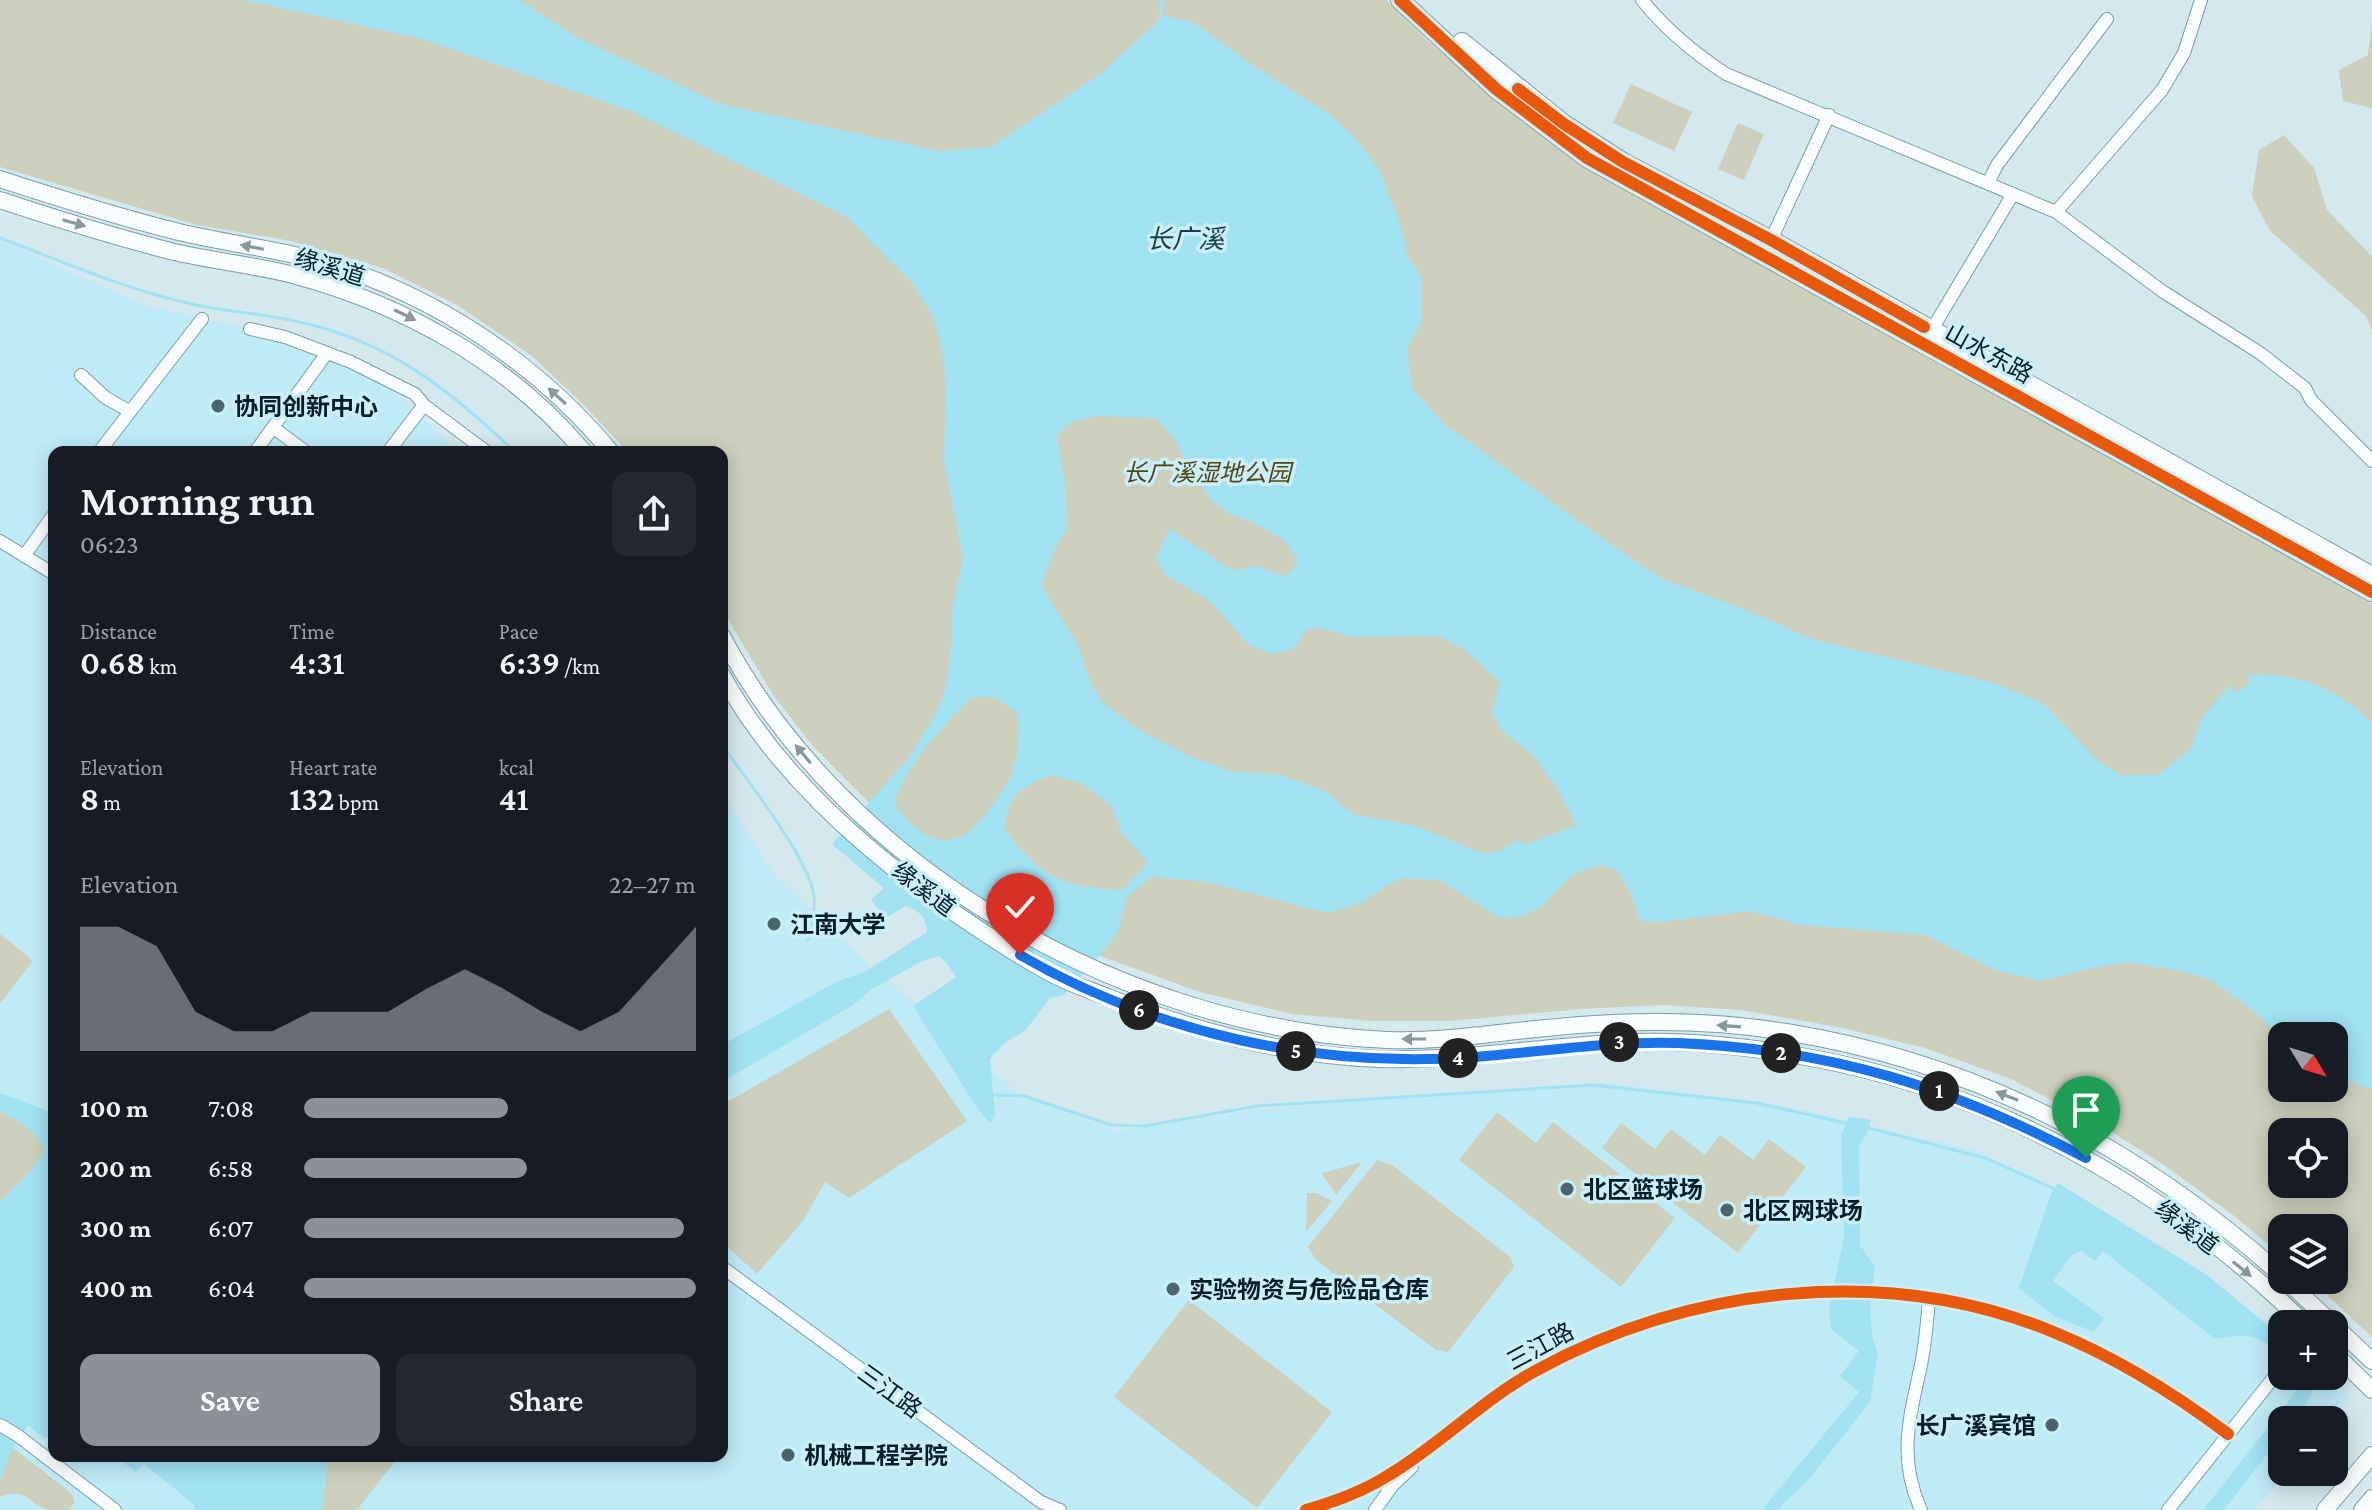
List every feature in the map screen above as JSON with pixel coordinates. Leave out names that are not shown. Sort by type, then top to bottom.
[{"type":"highway","name":"山水东路","points":[[1400,0],[1496,89],[1587,158],[2360,574]]},
{"type":"highway","name":"山水东路","points":[[1416,0],[1460,41],[1564,124],[1623,162],[1771,240],[2360,574],[2372,592]]},
{"type":"main road","name":"缘溪道","points":[[0,179],[150,225],[297,255],[368,277],[423,302],[497,347],[562,400],[605,446]]},
{"type":"main road","name":"缘溪道","points":[[0,200],[177,252],[289,274],[379,302],[471,352],[511,381],[578,446]]},
{"type":"main road","name":"缘溪道","points":[[728,646],[758,697],[814,768],[910,858],[1033,940],[1122,980],[1232,1016],[1326,1034],[1386,1040],[1473,1038],[1586,1025],[1674,1022],[1786,1032],[1867,1049],[1938,1068],[2026,1103],[2098,1141],[2200,1208],[2268,1265]]},
{"type":"main road","name":"缘溪道","points":[[728,684],[772,749],[841,822],[924,893],[1061,979],[1146,1012],[1245,1041],[1333,1056],[1448,1058],[1619,1042],[1677,1043],[1740,1047],[1794,1055],[1911,1081],[2023,1125],[2086,1158],[2190,1227],[2288,1310]]},
{"type":"main road","name":"缘溪道","points":[[2301,1294],[2372,1361]]},
{"type":"main road","points":[[2348,1367],[2372,1390]]},
{"type":"main road","points":[[2325,1510],[2372,1455]]},
{"type":"main road","points":[[2362,1510],[2372,1498]]},
{"type":"street","points":[[1642,0],[1658,20],[1694,53],[1726,74],[2056,212],[2162,291],[2260,353],[2293,380],[2372,461]]},
{"type":"street","points":[[2056,212],[2162,90],[2184,53],[2201,0]]},
{"type":"street","points":[[1988,183],[1997,165],[2107,19]]},
{"type":"street","points":[[1771,240],[1829,115]]},
{"type":"street","points":[[1931,331],[2013,194]]},
{"type":"street","points":[[103,446],[202,319]]},
{"type":"street","points":[[250,329],[285,337],[327,353],[415,394],[424,405],[479,446]]},
{"type":"street","points":[[260,446],[327,353]]},
{"type":"street","points":[[81,375],[106,398],[129,411]]},
{"type":"street","points":[[393,446],[424,405]]},
{"type":"street","points":[[274,428],[298,446]]},
{"type":"street","points":[[24,556],[48,522]]},
{"type":"street","points":[[0,541],[48,570]]},
{"type":"street","name":"三江路","points":[[728,1271],[1046,1506],[1060,1510]]},
{"type":"street","name":"三江路","points":[[1306,1510],[1334,1502],[1388,1477],[1438,1442],[1490,1399],[1536,1371],[1591,1343],[1649,1321],[1708,1305],[1768,1296],[1824,1292],[1882,1293],[1929,1299]]},
{"type":"street","points":[[1921,1510],[1910,1470],[1908,1426],[1924,1350],[1929,1299],[1983,1309],[2048,1329],[2092,1348],[2156,1382],[2228,1434]]},
{"type":"street","points":[[2168,1510],[2268,1384]]},
{"type":"street","points":[[0,1425],[48,1458]]},
{"type":"street","points":[[1375,1510],[1392,1486],[1438,1442]]},
{"type":"street","points":[[53,1462],[115,1510]]},
{"type":"shaded area","name":"江南大学","points":[[0,240],[144,305],[250,329],[371,370],[453,446],[48,446],[48,1462],[728,1462],[728,802],[774,875],[879,973],[1019,1094],[1117,1131],[1277,1107],[1603,1083],[1770,1103],[1977,1151],[2071,1195],[2268,1331],[2268,1390],[2340,1390],[2349,1398],[2342,1406],[2268,1406],[2268,1486],[2275,1486],[2254,1510],[0,1510]]},
{"type":"green space","name":"长广溪湿地公园","points":[[0,0],[1387,0],[1428,41],[1523,122],[1605,176],[1940,365],[2002,395],[2292,556],[2372,604],[2372,1337],[2348,1315],[2348,1310],[2343,1310],[2326,1294],[2348,1294],[2348,1214],[2268,1214],[2268,1244],[2158,1161],[2099,1124],[2011,1079],[1925,1048],[1838,1027],[1742,1010],[1664,1005],[1449,1021],[1372,1021],[1292,1014],[1200,992],[1100,956],[927,853],[870,804],[813,746],[773,695],[728,619],[728,446],[622,446],[532,356],[459,306],[383,268],[291,241],[197,225],[0,167]]},
{"type":"green space","points":[[2372,22],[2372,108],[2343,101],[2339,70],[2368,55]]},
{"type":"green space","points":[[1631,84],[1692,112],[1674,151],[1613,123]]},
{"type":"green space","points":[[1738,123],[1764,134],[1744,180],[1718,169]]},
{"type":"green space","points":[[2284,135],[2314,168],[2327,210],[2372,256],[2372,331],[2366,316],[2270,231],[2252,196],[2259,150]]},
{"type":"green space","points":[[0,934],[32,962],[0,1004]]},
{"type":"green space","points":[[889,1009],[967,1121],[849,1198],[825,1182],[803,1221],[757,1274],[728,1247],[728,1102]]},
{"type":"green space","points":[[0,1111],[32,1132],[45,1151],[31,1171],[0,1202]]},
{"type":"green space","name":"北区篮球场","points":[[1497,1112],[1536,1143],[1553,1122],[1675,1218],[1621,1287],[1459,1160]]},
{"type":"green space","name":"北区网球场","points":[[1621,1123],[1655,1149],[1671,1129],[1705,1155],[1720,1135],[1753,1160],[1769,1139],[1806,1167],[1738,1253],[1602,1148]]},
{"type":"green space","points":[[1377,1160],[1392,1165],[1510,1257],[1514,1267],[1448,1352],[1436,1350],[1316,1260],[1308,1247]]},
{"type":"green space","points":[[1362,1162],[1336,1195],[1322,1173]]},
{"type":"green space","points":[[1307,1193],[1317,1193],[1332,1201],[1306,1232]]},
{"type":"green space","points":[[1189,1300],[1332,1412],[1257,1508],[1114,1397]]},
{"type":"green space","points":[[12,1447],[71,1493],[75,1502],[69,1510],[42,1508],[19,1494],[0,1496],[0,1476]]},
{"type":"green space","points":[[327,1462],[394,1462],[357,1510],[322,1510]]},
{"type":"water","name":"长广溪","points":[[244,0],[519,0],[578,38],[720,104],[939,151],[991,147],[1100,74],[1164,16],[1193,22],[1255,67],[1331,115],[1357,140],[1380,171],[1402,229],[1407,256],[1422,277],[1422,321],[1407,349],[1412,389],[1444,424],[1664,580],[1744,609],[1811,639],[1994,683],[2044,704],[2099,762],[2121,775],[2157,775],[2190,750],[2201,719],[2230,685],[2235,693],[2251,683],[2247,674],[2285,677],[2315,684],[2342,699],[2372,722],[2372,1089],[2348,1080],[2348,1022],[2268,1022],[2268,1025],[2211,980],[2179,970],[2123,962],[2041,981],[1996,970],[1925,935],[1800,925],[1750,911],[1660,922],[1640,921],[1631,894],[1617,870],[1599,865],[1572,875],[1541,907],[1519,917],[1500,918],[1439,880],[1399,878],[1359,904],[1328,913],[1207,882],[1151,877],[1127,897],[1118,931],[1103,952],[1064,995],[1050,998],[1025,1031],[1004,1043],[990,1059],[995,1115],[990,1123],[977,1108],[913,1006],[956,977],[939,956],[922,961],[872,989],[853,1005],[728,1078],[728,1042],[838,981],[863,973],[927,932],[921,915],[906,906],[885,918],[871,900],[884,888],[832,844],[908,759],[937,712],[946,686],[952,610],[963,558],[944,462],[946,390],[943,352],[933,317],[914,285],[847,217],[631,111],[422,39]],"holes":[[[1096,416],[1156,418],[1176,441],[1185,463],[1210,499],[1230,514],[1253,522],[1282,539],[1296,556],[1294,569],[1284,576],[1256,566],[1233,571],[1169,529],[1156,559],[1164,574],[1210,601],[1249,645],[1273,654],[1294,649],[1306,630],[1319,628],[1353,637],[1439,636],[1465,650],[1500,682],[1492,712],[1501,730],[1534,756],[1557,788],[1576,824],[1571,844],[1556,850],[1516,841],[1498,852],[1484,854],[1415,826],[1353,814],[1323,790],[1276,774],[1233,772],[1189,756],[1139,730],[1104,704],[1091,683],[1077,644],[1041,585],[1055,548],[1067,530],[1066,491],[1057,435],[1071,422]],[[972,697],[995,697],[1018,714],[1017,749],[1010,776],[986,814],[964,835],[942,840],[927,836],[894,804],[907,774],[938,733]],[[1051,775],[1081,783],[1111,805],[1121,832],[1148,863],[1122,890],[1083,886],[1054,877],[1030,859],[1005,830],[1008,808],[1024,788]]]},
{"type":"water","points":[[0,1093],[48,1111],[48,1437],[44,1438],[28,1425],[11,1452],[0,1481],[0,1202],[31,1171],[45,1151],[32,1132],[0,1111]]},
{"type":"water","points":[[1849,1117],[1871,1120],[1867,1134],[1859,1145],[1860,1245],[1875,1267],[1870,1306],[1872,1336],[1878,1353],[1870,1402],[1809,1479],[1777,1510],[1762,1510],[1859,1392],[1840,1376],[1859,1351],[1831,1329],[1829,1309],[1844,1237],[1841,1135]]},
{"type":"water","points":[[2058,1183],[2207,1275],[2268,1325],[2268,1345],[2251,1337],[2215,1339],[2103,1251],[2095,1261],[2081,1251],[2072,1255],[2053,1281],[2104,1318],[2094,1332],[2054,1316],[2019,1288],[2051,1194]]},
{"type":"water","points":[[2296,1390],[2313,1390],[2305,1406],[2285,1406]]},
{"type":"water","points":[[2268,1427],[2268,1453],[2224,1510],[2203,1510]]},
{"type":"water","points":[[123,1462],[327,1462],[322,1510],[194,1510],[196,1506],[144,1464],[136,1472]]},
{"type":"waterway","points":[[1160,20],[1162,0]]},
{"type":"waterway","points":[[0,238],[146,292],[196,305],[299,322],[362,342],[390,355],[442,389],[508,446]]},
{"type":"waterway","points":[[728,753],[776,820],[810,881],[814,913],[808,940]]},
{"type":"waterway","points":[[1522,857],[1596,828]]},
{"type":"waterway","points":[[994,1095],[1024,1096],[1111,1125],[1144,1126],[1258,1106],[1592,1085],[1757,1103],[1850,1124]]},
{"type":"waterway","points":[[1865,1127],[1985,1158],[2055,1189]]},
{"type":"cycle path","points":[[1400,0],[1496,89],[1587,158],[2372,592]]},
{"type":"cycle path","points":[[1518,89],[1564,124],[1623,162],[1771,240],[1924,327]]},
{"type":"cycle path","points":[[1306,1510],[1349,1496],[1379,1481],[1517,1382],[1597,1341],[1659,1319],[1724,1303],[1790,1294],[1856,1292],[1923,1297],[1988,1310],[2051,1331],[2098,1352],[2165,1390],[2228,1434]]},
{"type":"place","name":"协同创新中心","points":[[218,406]]},
{"type":"place","name":"江南大学","points":[[774,924]]},
{"type":"place","name":"北区篮球场","points":[[1567,1189]]},
{"type":"place","name":"北区网球场","points":[[1727,1210]]},
{"type":"place","name":"实验物资与危险品仓库","points":[[1173,1289]]},
{"type":"place","name":"长广溪宾馆","points":[[2052,1425]]},
{"type":"place","name":"机械工程学院","points":[[788,1455]]},
{"type":"route","points":[[1020,955],[1061,979],[1146,1012],[1245,1041],[1333,1056],[1424,1059],[1619,1042],[1677,1043],[1740,1047],[1847,1065],[1911,1081],[1960,1098],[2023,1125],[2086,1158]]}]
